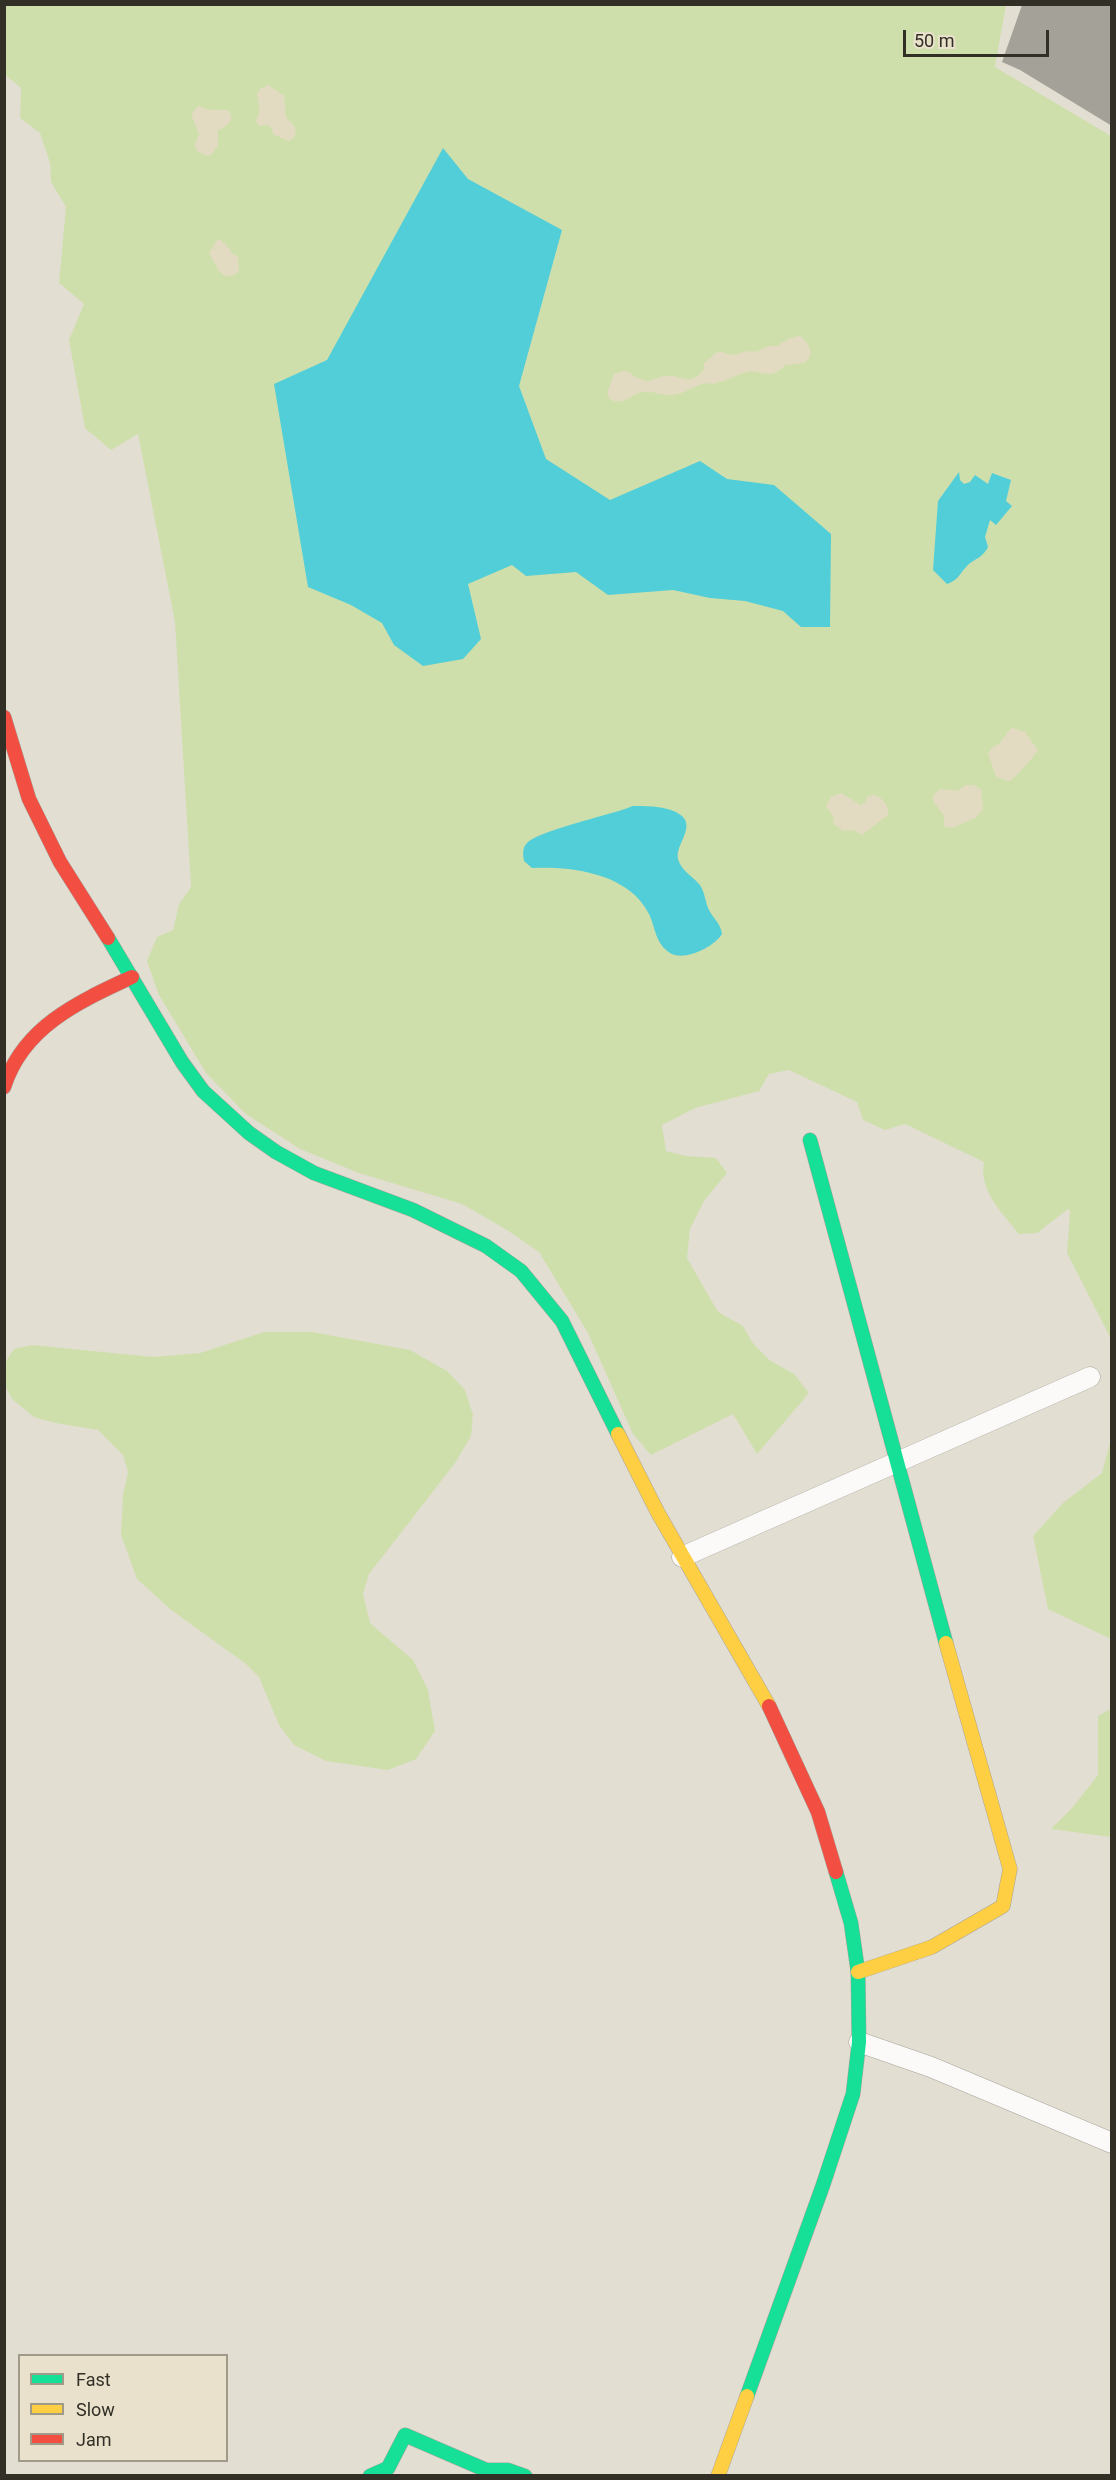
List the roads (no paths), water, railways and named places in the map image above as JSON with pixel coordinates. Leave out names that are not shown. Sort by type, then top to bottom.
[{"type":"street","points":[[4,717],[29,799],[60,862],[182,1062],[203,1091],[249,1133],[276,1152],[314,1173],[413,1210],[486,1246],[521,1272],[562,1321],[636,1471],[682,1557],[777,1720],[818,1812],[851,1923],[858,1972],[859,2042],[850,2104],[718,2475]]},
{"type":"street","points":[[4,1087],[10,1069],[22,1049],[38,1032],[111,987],[132,978]]},
{"type":"street","points":[[810,1140],[899,1463],[939,1621],[1010,1869],[1003,1906],[932,1947],[858,1972]]},
{"type":"street","points":[[682,1557],[1090,1377]]},
{"type":"street","points":[[859,2042],[931,2067],[1112,2143]]},
{"type":"street","points":[[370,2475],[388,2468],[405,2435],[486,2470],[508,2470],[525,2475]]},
{"type":"water","points":[[443,148],[468,179],[562,230],[519,386],[546,459],[610,500],[700,461],[727,479],[774,485],[831,534],[830,627],[801,627],[783,611],[745,601],[710,598],[673,590],[608,595],[576,572],[526,576],[512,565],[468,584],[481,639],[463,659],[423,666],[394,645],[382,623],[351,605],[308,587],[274,384],[327,360]]},
{"type":"water","points":[[959,472],[960,480],[964,484],[970,482],[975,475],[988,484],[992,473],[1011,480],[1006,501],[1012,506],[996,525],[990,520],[985,537],[988,547],[980,557],[969,564],[956,579],[947,584],[933,570],[938,501]]},
{"type":"water","points":[[633,806],[665,808],[682,816],[685,821],[686,831],[679,848],[679,863],[701,887],[709,910],[719,924],[722,934],[712,944],[698,952],[683,956],[670,953],[665,949],[640,900],[628,889],[613,881],[581,871],[532,868],[524,861],[524,847],[534,838]]}]
